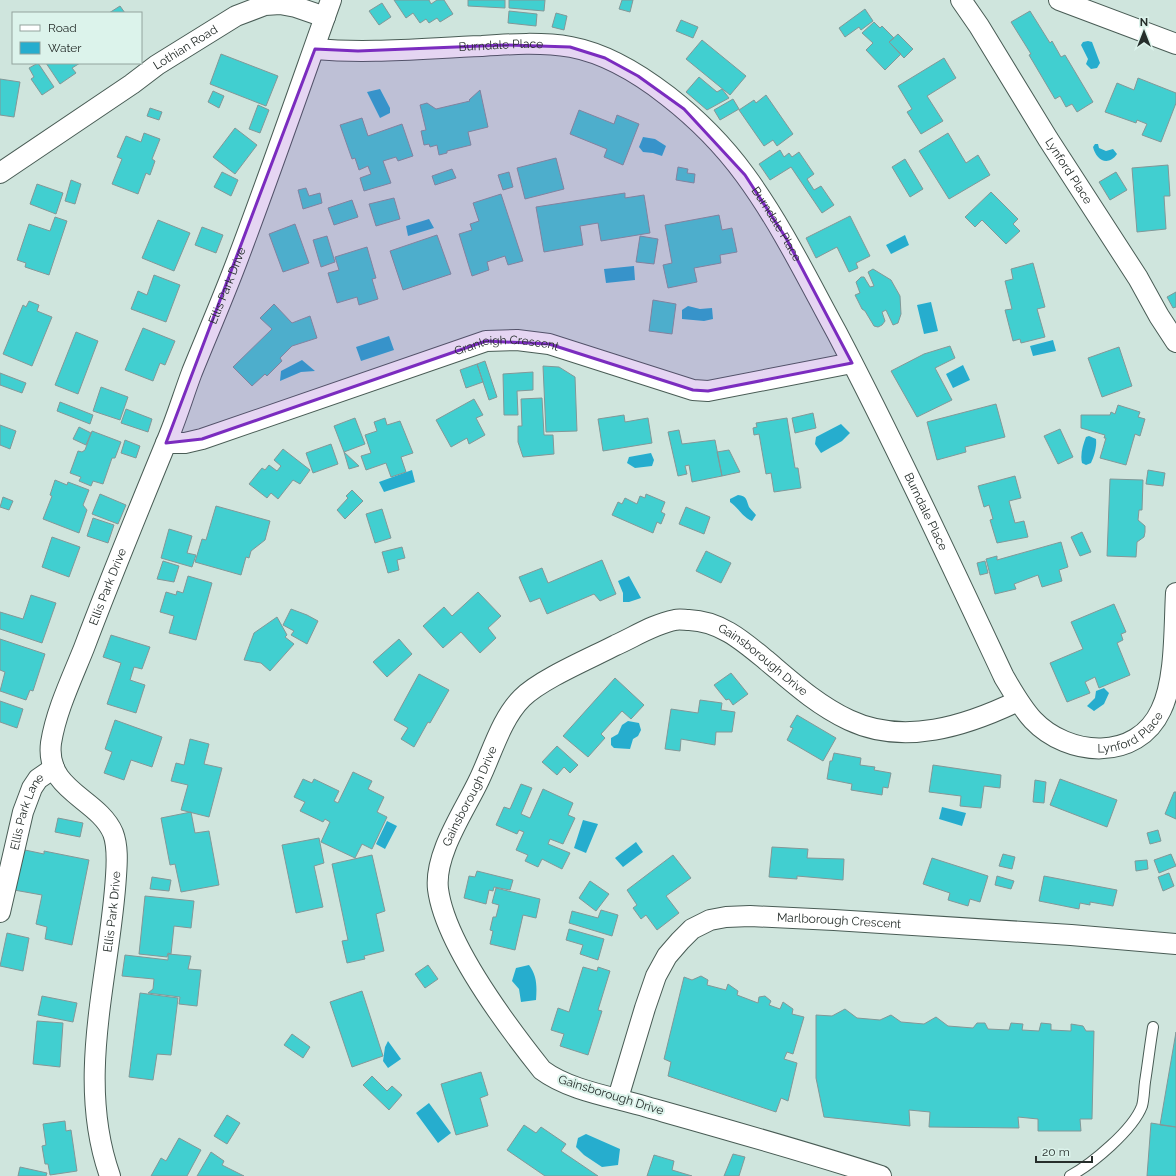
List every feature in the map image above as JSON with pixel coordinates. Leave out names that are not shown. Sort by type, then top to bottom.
[{"type":"street","name":"Lynford Place","points":[[961,0],[979,26],[1052,146],[1138,278],[1159,316],[1176,342]]},
{"type":"street","points":[[1059,0],[1176,44]]},
{"type":"street","name":"Lothian Road","points":[[0,173],[158,65],[236,16],[266,5],[280,4],[296,7],[328,8]]},
{"type":"street","name":"Ellis Park Drive","points":[[110,1176],[100,1139],[95,1093],[96,1030],[111,926],[117,853],[114,834],[105,820],[68,789],[54,768],[51,757],[51,744],[61,708],[106,586],[166,443],[191,375],[236,264],[315,49],[328,8]]},
{"type":"street","name":"Burndale Place","points":[[315,49],[358,51],[505,44],[570,47],[605,58],[632,73],[684,109],[723,148],[745,174],[786,238],[901,460],[1004,677],[1018,701]]},
{"type":"street","name":"Granleigh Crescent","points":[[166,443],[185,443],[202,439],[486,341],[517,340],[549,344],[693,390],[708,391],[852,363]]},
{"type":"street","name":"Lynford Place","points":[[1018,701],[1034,720],[1050,733],[1072,744],[1101,750],[1117,747],[1132,741],[1155,721],[1165,700],[1172,662],[1176,593]]},
{"type":"street","name":"Gainsborough Drive","points":[[881,1176],[618,1098],[572,1086],[551,1077],[542,1070],[496,1010],[471,968],[445,916],[438,889],[440,865],[447,846],[505,723],[523,696],[545,682],[648,630],[674,620],[690,620],[721,627],[743,640],[798,687],[827,708],[849,720],[872,728],[900,733],[920,732],[977,718],[1018,701]]},
{"type":"street","name":"Ellis Park Lane","points":[[0,912],[23,812],[32,788],[38,779],[54,768]]},
{"type":"street","name":"Marlborough Crescent","points":[[618,1098],[656,976],[667,956],[680,941],[692,929],[710,920],[726,917],[750,916],[826,919],[1071,935],[1176,944]]},
{"type":"lane","points":[[1070,1176],[1084,1168],[1098,1157],[1127,1129],[1136,1118],[1142,1105],[1153,1027]]},
{"type":"highlighted area","points":[[505,45],[570,47],[605,58],[638,76],[684,109],[745,175],[786,238],[852,363],[708,391],[693,390],[549,344],[486,341],[202,439],[166,443],[315,49],[358,51]]},
{"type":"water","points":[[1083,42],[1092,42],[1100,63],[1097,68],[1091,69],[1086,64],[1088,59],[1081,45]]},
{"type":"water","points":[[380,89],[390,108],[390,113],[380,118],[367,92]]},
{"type":"water","points":[[643,137],[655,139],[666,146],[662,156],[643,152],[639,147]]},
{"type":"water","points":[[1095,144],[1098,144],[1099,148],[1106,151],[1113,149],[1117,154],[1110,160],[1103,160],[1095,152],[1093,147]]},
{"type":"water","points":[[429,219],[434,228],[408,236],[406,226]]},
{"type":"water","points":[[905,235],[909,245],[891,254],[886,245]]},
{"type":"water","points":[[634,266],[635,280],[606,283],[604,269]]},
{"type":"water","points":[[931,302],[938,331],[924,334],[917,305]]},
{"type":"water","points":[[688,306],[700,309],[712,308],[713,319],[704,321],[682,319],[682,310]]},
{"type":"water","points":[[389,336],[394,350],[361,361],[356,347]]},
{"type":"water","points":[[1053,340],[1056,351],[1033,356],[1030,346]]},
{"type":"water","points":[[302,360],[315,371],[301,372],[280,381],[281,371]]},
{"type":"water","points":[[963,365],[970,380],[953,388],[946,374]]},
{"type":"water","points":[[841,424],[850,433],[842,441],[821,453],[815,444],[816,437]]},
{"type":"water","points":[[1089,436],[1096,439],[1096,445],[1091,463],[1086,465],[1082,463],[1081,460],[1086,437]]},
{"type":"water","points":[[651,453],[654,460],[652,466],[635,468],[627,463],[629,457]]},
{"type":"water","points":[[412,470],[415,482],[384,492],[379,482]]},
{"type":"water","points":[[738,495],[745,497],[749,507],[756,515],[752,521],[745,517],[730,502],[730,499]]},
{"type":"water","points":[[629,576],[641,598],[629,602],[623,602],[623,593],[618,581]]},
{"type":"water","points":[[1104,688],[1109,693],[1104,704],[1094,711],[1087,706],[1095,698],[1096,691]]},
{"type":"water","points":[[628,721],[639,723],[641,730],[638,736],[633,739],[630,749],[614,748],[611,745],[611,738],[618,734],[622,725]]},
{"type":"water","points":[[942,807],[966,813],[962,826],[939,819]]},
{"type":"water","points":[[583,820],[598,824],[586,853],[574,848]]},
{"type":"water","points":[[387,821],[397,826],[385,849],[376,844]]},
{"type":"water","points":[[636,842],[643,852],[623,867],[615,858]]},
{"type":"water","points":[[529,965],[534,973],[536,981],[536,1000],[521,1002],[519,989],[512,981],[516,968]]},
{"type":"water","points":[[388,1041],[401,1059],[388,1068],[383,1061],[385,1047]]},
{"type":"water","points":[[429,1103],[451,1133],[438,1143],[416,1113]]},
{"type":"water","points":[[586,1134],[620,1149],[618,1165],[602,1167],[584,1155],[576,1147],[578,1138]]},
{"type":"building","points":[[394,0],[429,0],[431,4],[437,0],[444,0],[453,14],[440,22],[437,18],[429,23],[426,19],[420,23],[413,13],[406,18]]},
{"type":"building","points":[[468,0],[505,0],[505,8],[468,6]]},
{"type":"building","points":[[509,0],[545,0],[544,11],[509,8]]},
{"type":"building","points":[[622,0],[633,0],[630,12],[619,9]]},
{"type":"building","points":[[382,3],[391,17],[379,25],[369,11]]},
{"type":"building","points":[[120,6],[124,12],[111,12]]},
{"type":"building","points":[[865,9],[873,21],[861,30],[859,27],[845,37],[839,28]]},
{"type":"building","points":[[509,11],[537,14],[536,26],[508,23]]},
{"type":"building","points":[[1030,11],[1050,43],[1052,41],[1061,57],[1065,55],[1093,102],[1077,112],[1072,104],[1066,107],[1060,96],[1055,99],[1029,55],[1031,54],[1011,22]]},
{"type":"building","points":[[556,13],[567,16],[564,30],[552,27]]},
{"type":"building","points":[[681,20],[698,27],[693,38],[676,31]]},
{"type":"building","points":[[874,22],[880,28],[882,26],[894,38],[889,42],[901,54],[885,70],[866,50],[873,43],[862,33]]},
{"type":"building","points":[[898,34],[913,49],[904,58],[889,42]]},
{"type":"building","points":[[702,40],[746,76],[730,95],[686,59]]},
{"type":"building","points":[[221,54],[278,76],[266,106],[210,84]]},
{"type":"building","points":[[944,58],[956,78],[927,96],[943,121],[921,134],[907,112],[912,109],[898,86]]},
{"type":"building","points":[[39,64],[54,87],[42,95],[31,79],[34,77],[29,68]]},
{"type":"building","points":[[47,64],[78,64],[72,68],[76,73],[60,84]]},
{"type":"building","points":[[699,77],[717,92],[722,89],[729,98],[707,110],[686,92]]},
{"type":"building","points":[[1138,78],[1176,93],[1176,103],[1161,142],[1142,135],[1147,124],[1137,120],[1136,123],[1105,112],[1117,83],[1134,90]]},
{"type":"building","points":[[0,79],[20,82],[14,117],[0,115]]},
{"type":"building","points":[[480,90],[488,127],[468,132],[471,145],[447,151],[447,153],[439,155],[437,145],[430,147],[429,144],[424,145],[421,131],[426,130],[420,105],[427,103],[436,109],[470,101],[469,100]]},
{"type":"building","points":[[213,91],[224,96],[219,108],[208,102]]},
{"type":"building","points":[[766,95],[793,134],[777,146],[773,140],[764,146],[739,110],[754,100],[756,103]]},
{"type":"building","points":[[733,99],[739,109],[720,120],[714,110]]},
{"type":"building","points":[[258,105],[269,110],[260,133],[249,129]]},
{"type":"building","points":[[150,108],[162,112],[159,120],[147,116]]},
{"type":"building","points":[[579,110],[614,124],[617,115],[639,124],[623,165],[604,157],[607,149],[570,134]]},
{"type":"building","points":[[362,118],[368,136],[402,124],[413,156],[398,161],[396,157],[383,161],[391,183],[364,191],[360,178],[371,174],[368,166],[359,170],[355,158],[352,159],[340,125]]},
{"type":"building","points":[[235,128],[257,145],[235,174],[213,157]]},
{"type":"building","points":[[144,133],[160,139],[152,159],[155,161],[150,175],[146,173],[138,194],[112,184],[122,159],[117,157],[126,136],[141,142]]},
{"type":"building","points":[[948,133],[966,163],[978,155],[990,175],[949,199],[919,151]]},
{"type":"building","points":[[780,150],[784,157],[789,153],[792,157],[799,152],[814,174],[807,179],[814,190],[821,186],[834,205],[822,213],[791,167],[770,180],[759,164]]},
{"type":"building","points":[[556,158],[564,189],[525,199],[517,168]]},
{"type":"building","points":[[905,159],[923,189],[910,197],[892,167]]},
{"type":"building","points":[[1168,165],[1170,196],[1164,196],[1166,229],[1137,232],[1132,168]]},
{"type":"building","points":[[678,167],[688,169],[687,173],[695,174],[694,183],[676,180]]},
{"type":"building","points":[[452,169],[456,178],[435,185],[432,176]]},
{"type":"building","points":[[222,172],[238,180],[231,196],[214,187]]},
{"type":"building","points":[[509,172],[513,187],[503,190],[498,175]]},
{"type":"building","points":[[1116,172],[1127,190],[1110,200],[1099,182]]},
{"type":"building","points":[[71,180],[81,184],[75,204],[65,201]]},
{"type":"building","points":[[37,184],[63,193],[56,214],[30,204]]},
{"type":"building","points":[[306,188],[309,196],[320,193],[322,203],[303,209],[298,190]]},
{"type":"building","points":[[991,192],[1018,219],[1013,224],[1020,231],[1006,244],[982,220],[975,227],[965,217]]},
{"type":"building","points":[[625,193],[625,198],[644,195],[650,233],[601,241],[598,223],[580,226],[583,245],[544,252],[536,207]]},
{"type":"building","points":[[501,194],[523,261],[508,265],[505,256],[487,262],[489,270],[472,276],[459,234],[472,230],[470,224],[479,221],[473,203]]},
{"type":"building","points":[[394,198],[400,219],[376,226],[369,204]]},
{"type":"building","points":[[352,200],[358,217],[334,225],[328,208]]},
{"type":"building","points":[[719,215],[722,230],[732,228],[737,252],[720,255],[721,263],[694,268],[697,282],[668,288],[663,265],[672,263],[665,225]]},
{"type":"building","points":[[850,216],[870,256],[856,263],[858,268],[849,272],[837,247],[816,258],[806,238]]},
{"type":"building","points":[[55,217],[67,221],[49,275],[25,267],[26,263],[17,260],[29,224],[50,231]]},
{"type":"building","points":[[158,220],[190,233],[174,271],[142,258]]},
{"type":"building","points":[[295,224],[309,263],[283,272],[269,234]]},
{"type":"building","points":[[202,227],[223,235],[216,253],[195,245]]},
{"type":"building","points":[[437,235],[451,274],[403,290],[390,251]]},
{"type":"building","points":[[327,236],[335,262],[321,267],[313,240]]},
{"type":"building","points":[[640,236],[658,239],[654,264],[636,262]]},
{"type":"building","points":[[367,247],[376,278],[372,279],[378,299],[359,305],[357,297],[337,303],[328,273],[339,270],[335,257]]},
{"type":"building","points":[[1033,263],[1045,307],[1037,309],[1045,337],[1021,343],[1020,339],[1013,341],[1005,310],[1012,309],[1005,281],[1013,279],[1011,269]]},
{"type":"building","points":[[873,269],[891,280],[900,296],[901,314],[898,323],[893,325],[886,310],[882,312],[885,321],[882,325],[878,327],[874,326],[865,311],[862,309],[855,295],[860,293],[856,282],[861,277],[864,277],[870,287],[874,286],[868,272]]},
{"type":"building","points":[[154,275],[180,285],[166,322],[131,309],[138,291],[147,295]]},
{"type":"building","points":[[1176,292],[1176,307],[1173,308],[1167,297]]},
{"type":"building","points":[[653,300],[676,304],[672,334],[649,331]]},
{"type":"building","points":[[29,301],[39,305],[37,311],[52,317],[32,366],[3,354],[23,305],[26,307]]},
{"type":"building","points":[[274,304],[292,323],[310,316],[317,338],[292,346],[280,358],[282,361],[267,376],[265,374],[252,386],[233,367],[272,329],[260,318]]},
{"type":"building","points":[[143,328],[175,341],[165,365],[160,363],[153,381],[125,370]]},
{"type":"building","points":[[76,332],[98,341],[78,394],[55,385]]},
{"type":"building","points":[[950,346],[955,358],[935,368],[952,400],[917,417],[891,371],[924,354]]},
{"type":"building","points":[[1119,347],[1132,386],[1102,397],[1088,358]]},
{"type":"building","points":[[485,361],[497,397],[489,400],[477,364]]},
{"type":"building","points":[[477,364],[483,382],[466,388],[460,370]]},
{"type":"building","points":[[543,366],[559,367],[575,377],[577,431],[546,432]]},
{"type":"building","points":[[533,372],[533,390],[517,391],[518,415],[504,415],[503,374]]},
{"type":"building","points":[[0,373],[26,383],[22,393],[0,385]]},
{"type":"building","points":[[101,387],[128,397],[120,420],[93,411]]},
{"type":"building","points":[[542,398],[544,435],[553,435],[554,454],[523,457],[518,442],[518,426],[522,426],[521,399]]},
{"type":"building","points":[[474,399],[483,415],[476,418],[485,435],[469,444],[467,438],[451,447],[436,420]]},
{"type":"building","points":[[60,402],[93,415],[90,424],[57,411]]},
{"type":"building","points":[[996,404],[1005,437],[965,447],[966,452],[937,460],[927,422]]},
{"type":"building","points":[[1118,405],[1140,412],[1138,417],[1145,419],[1140,436],[1135,434],[1126,465],[1100,458],[1106,438],[1104,438],[1105,435],[1081,428],[1081,415],[1110,415],[1111,412],[1115,414]]},
{"type":"building","points":[[126,409],[152,419],[148,432],[121,423]]},
{"type":"building","points":[[813,413],[816,428],[795,433],[792,418]]},
{"type":"building","points":[[624,415],[625,422],[648,418],[652,443],[603,451],[598,419]]},
{"type":"building","points":[[355,418],[365,444],[344,452],[334,426]]},
{"type":"building","points":[[385,418],[387,425],[400,421],[413,453],[401,457],[406,472],[391,477],[386,463],[366,470],[361,456],[371,453],[365,435],[377,431],[374,422]]},
{"type":"building","points":[[787,418],[795,468],[798,468],[801,488],[774,492],[771,473],[766,474],[759,434],[754,435],[753,428],[757,427],[756,423]]},
{"type":"building","points":[[0,425],[16,431],[10,449],[0,445]]},
{"type":"building","points":[[79,427],[91,433],[86,445],[73,439]]},
{"type":"building","points":[[1060,429],[1073,457],[1058,464],[1044,436]]},
{"type":"building","points":[[679,430],[682,444],[715,440],[722,476],[692,482],[689,465],[685,466],[687,474],[678,476],[668,432]]},
{"type":"building","points":[[92,431],[121,442],[115,458],[112,458],[103,484],[93,481],[91,486],[79,481],[81,477],[70,473],[78,451],[82,452],[85,450]]},
{"type":"building","points":[[125,440],[140,446],[136,458],[121,453]]},
{"type":"building","points":[[331,444],[338,464],[313,473],[306,453]]},
{"type":"building","points":[[283,449],[310,470],[300,484],[293,480],[278,499],[271,493],[267,498],[249,484],[262,468],[265,470],[269,465],[277,471],[281,466],[274,460]]},
{"type":"building","points":[[729,450],[740,472],[722,476],[717,452]]},
{"type":"building","points":[[344,452],[359,466],[349,469]]},
{"type":"building","points":[[1148,470],[1165,473],[1163,486],[1146,484]]},
{"type":"building","points":[[1015,476],[1021,498],[1009,501],[1015,523],[1024,521],[1028,537],[997,543],[990,520],[993,519],[989,505],[984,507],[978,486]]},
{"type":"building","points":[[1110,479],[1143,480],[1142,510],[1139,510],[1138,520],[1145,526],[1145,532],[1144,537],[1137,542],[1136,557],[1107,556]]},
{"type":"building","points":[[55,480],[67,485],[68,482],[89,490],[83,505],[87,510],[79,533],[43,519],[52,496],[50,495]]},
{"type":"building","points":[[352,490],[363,501],[345,519],[337,510],[348,498],[346,496]]},
{"type":"building","points":[[100,494],[126,505],[118,524],[92,514]]},
{"type":"building","points":[[646,494],[665,502],[661,512],[665,514],[661,524],[657,522],[653,533],[612,515],[618,502],[622,504],[625,498],[637,504],[640,496],[645,498]]},
{"type":"building","points":[[3,497],[13,501],[9,510],[0,507]]},
{"type":"building","points":[[216,506],[270,521],[265,540],[251,551],[249,558],[246,557],[241,575],[195,562],[202,539],[206,540]]},
{"type":"building","points":[[686,507],[710,517],[704,534],[679,524]]},
{"type":"building","points":[[382,509],[391,538],[375,543],[366,514]]},
{"type":"building","points":[[93,518],[114,525],[108,543],[87,536]]},
{"type":"building","points":[[169,529],[192,536],[187,553],[196,555],[192,567],[161,558]]},
{"type":"building","points":[[1082,532],[1091,552],[1080,556],[1071,537]]},
{"type":"building","points":[[52,537],[80,547],[69,577],[42,567]]},
{"type":"building","points":[[1061,542],[1068,567],[1059,570],[1062,581],[1042,587],[1038,575],[1014,584],[1016,589],[995,594],[986,559],[997,556],[997,560]]},
{"type":"building","points":[[402,547],[405,558],[397,560],[399,570],[388,573],[382,552]]},
{"type":"building","points":[[706,551],[731,563],[721,583],[696,571]]},
{"type":"building","points":[[602,560],[616,594],[600,601],[594,594],[547,614],[540,598],[530,602],[519,577],[542,568],[548,583]]},
{"type":"building","points":[[163,561],[179,566],[174,582],[157,579]]},
{"type":"building","points":[[985,561],[988,573],[980,575],[977,563]]},
{"type":"building","points":[[188,576],[212,583],[196,640],[169,633],[174,616],[160,612],[166,592],[176,595],[177,591],[183,593]]},
{"type":"building","points":[[478,592],[501,616],[488,628],[496,638],[480,653],[461,632],[443,648],[423,626],[444,607],[452,616]]},
{"type":"building","points":[[31,595],[56,603],[42,643],[0,629],[0,612],[23,619]]},
{"type":"building","points":[[1114,604],[1126,632],[1121,634],[1123,640],[1117,643],[1130,675],[1099,688],[1095,677],[1085,682],[1090,693],[1067,702],[1050,663],[1083,649],[1071,622]]},
{"type":"building","points":[[291,609],[318,621],[307,644],[291,635],[294,631],[283,625]]},
{"type":"building","points":[[277,617],[287,635],[285,637],[294,644],[270,671],[261,663],[244,660],[254,633]]},
{"type":"building","points":[[111,635],[150,647],[142,669],[134,667],[130,680],[145,685],[136,713],[107,704],[121,663],[103,657]]},
{"type":"building","points":[[0,639],[45,654],[33,691],[30,690],[26,700],[0,691],[5,672],[0,670]]},
{"type":"building","points":[[399,639],[412,654],[387,677],[373,662]]},
{"type":"building","points":[[731,673],[748,694],[733,705],[729,699],[726,700],[714,685]]},
{"type":"building","points":[[419,674],[449,690],[414,747],[401,739],[408,728],[394,720]]},
{"type":"building","points":[[615,678],[644,705],[631,719],[622,711],[601,734],[605,738],[588,757],[563,736]]},
{"type":"building","points":[[700,700],[722,703],[721,710],[735,712],[732,732],[716,732],[715,745],[681,739],[680,751],[665,749],[671,709],[698,713]]},
{"type":"building","points":[[0,701],[23,709],[17,728],[0,722]]},
{"type":"building","points":[[797,715],[836,738],[823,761],[787,740],[793,728],[790,727]]},
{"type":"building","points":[[115,720],[162,737],[152,767],[131,760],[124,780],[104,773],[112,752],[105,749]]},
{"type":"building","points":[[190,739],[209,744],[204,764],[222,768],[209,817],[181,810],[188,785],[171,781],[176,763],[184,765]]},
{"type":"building","points":[[557,746],[578,765],[570,773],[564,767],[557,775],[542,762]]},
{"type":"building","points":[[834,753],[861,758],[860,765],[875,767],[874,770],[891,773],[888,788],[883,787],[882,795],[851,790],[852,784],[827,779],[830,761],[832,761]]},
{"type":"building","points":[[933,765],[1001,775],[1000,788],[984,786],[981,808],[960,806],[961,796],[929,792]]},
{"type":"building","points":[[353,772],[372,781],[368,789],[384,797],[377,812],[387,817],[372,849],[362,844],[355,858],[321,842],[330,822],[325,819],[323,822],[300,811],[305,802],[294,797],[303,779],[312,783],[314,779],[339,791],[334,801],[338,803]]},
{"type":"building","points":[[1060,779],[1117,800],[1107,827],[1050,805]]},
{"type":"building","points":[[1035,780],[1046,782],[1044,803],[1033,802]]},
{"type":"building","points":[[521,784],[532,788],[521,814],[530,818],[543,789],[573,803],[568,815],[575,818],[563,844],[550,839],[548,844],[570,853],[562,869],[542,859],[538,867],[525,861],[528,855],[516,850],[524,832],[519,830],[517,834],[496,825],[504,807],[510,809]]},
{"type":"building","points":[[1174,792],[1176,792],[1176,819],[1165,814]]},
{"type":"building","points":[[191,812],[195,833],[209,831],[219,885],[181,892],[175,864],[170,865],[161,818]]},
{"type":"building","points":[[58,818],[83,823],[80,837],[55,832]]},
{"type":"building","points":[[1158,830],[1161,841],[1150,844],[1147,833]]},
{"type":"building","points":[[319,838],[324,863],[314,866],[323,907],[296,913],[282,845]]},
{"type":"building","points":[[772,847],[808,849],[807,858],[844,859],[843,880],[797,876],[797,879],[769,877]]},
{"type":"building","points":[[25,850],[44,854],[44,851],[89,860],[72,945],[45,939],[47,927],[36,924],[42,895],[14,890],[19,862],[22,862]]},
{"type":"building","points":[[1003,854],[1015,857],[1012,869],[999,866]]},
{"type":"building","points":[[1171,854],[1176,866],[1159,873],[1154,860]]},
{"type":"building","points":[[372,855],[385,911],[376,914],[384,951],[364,956],[365,959],[347,963],[342,941],[348,940],[332,864]]},
{"type":"building","points":[[673,855],[691,878],[666,896],[679,913],[657,930],[646,915],[641,919],[633,908],[637,905],[627,890]]},
{"type":"building","points":[[932,858],[988,876],[980,902],[970,899],[968,906],[948,900],[950,893],[923,884]]},
{"type":"building","points":[[1147,860],[1148,869],[1136,871],[1135,861]]},
{"type":"building","points":[[477,871],[513,880],[510,890],[494,887],[493,891],[489,890],[486,904],[464,898],[469,876],[475,877]]},
{"type":"building","points":[[1169,873],[1174,886],[1163,891],[1158,877]]},
{"type":"building","points":[[997,876],[1014,881],[1011,889],[995,885]]},
{"type":"building","points":[[1044,876],[1117,890],[1113,906],[1090,902],[1090,905],[1080,903],[1079,909],[1039,901]]},
{"type":"building","points":[[152,877],[171,880],[169,891],[150,889]]},
{"type":"building","points":[[590,881],[609,894],[596,911],[579,898]]},
{"type":"building","points":[[496,888],[540,899],[536,918],[523,915],[515,950],[490,944],[493,931],[490,930],[493,917],[496,917],[499,905],[492,903]]},
{"type":"building","points":[[145,896],[194,901],[191,928],[174,926],[171,954],[168,953],[167,957],[139,954]]},
{"type":"building","points":[[601,910],[618,915],[612,936],[569,923],[572,911],[598,918]]},
{"type":"building","points":[[569,929],[604,939],[598,960],[580,954],[583,945],[566,940]]},
{"type":"building","points":[[7,933],[29,938],[23,971],[0,966]]},
{"type":"building","points":[[168,954],[191,956],[188,969],[201,970],[197,1006],[179,1004],[180,997],[148,993],[153,989],[154,979],[122,976],[125,955],[168,960]]},
{"type":"building","points":[[428,965],[438,979],[425,988],[415,974]]},
{"type":"building","points":[[583,967],[597,971],[598,967],[610,971],[598,1010],[602,1011],[588,1055],[560,1046],[564,1034],[551,1030],[558,1008],[569,1012]]},
{"type":"building","points":[[701,976],[708,980],[707,985],[726,990],[728,984],[738,991],[737,995],[758,1003],[759,997],[765,996],[771,1001],[769,1005],[780,1009],[783,1002],[793,1009],[792,1014],[804,1017],[793,1054],[787,1052],[784,1059],[797,1063],[788,1101],[781,1098],[776,1112],[668,1076],[671,1062],[664,1059],[684,977],[692,980]]},
{"type":"building","points":[[362,991],[383,1056],[352,1067],[330,1002]]},
{"type":"building","points":[[140,993],[178,998],[171,1055],[157,1054],[153,1080],[129,1077]]},
{"type":"building","points":[[42,996],[77,1003],[73,1022],[38,1015]]},
{"type":"building","points":[[845,1009],[857,1018],[880,1020],[891,1015],[901,1022],[924,1024],[936,1017],[948,1026],[973,1028],[977,1023],[985,1023],[988,1029],[1009,1030],[1011,1023],[1023,1024],[1022,1030],[1039,1031],[1041,1023],[1051,1024],[1051,1030],[1071,1031],[1071,1024],[1083,1026],[1086,1031],[1094,1031],[1092,1119],[1080,1119],[1081,1131],[1038,1131],[1038,1119],[1018,1117],[1019,1128],[929,1127],[930,1112],[909,1110],[910,1126],[824,1117],[816,1078],[816,1015],[832,1016]]},
{"type":"building","points":[[37,1021],[63,1023],[60,1067],[33,1064]]},
{"type":"building","points":[[1176,1032],[1176,1127],[1160,1125]]},
{"type":"building","points":[[292,1034],[310,1047],[303,1058],[284,1045]]},
{"type":"building","points":[[481,1072],[488,1095],[480,1098],[488,1126],[456,1135],[441,1084]]},
{"type":"building","points":[[372,1076],[387,1091],[392,1086],[402,1095],[389,1110],[363,1085]]},
{"type":"building","points":[[227,1115],[240,1123],[227,1144],[214,1136]]},
{"type":"building","points":[[65,1121],[66,1131],[71,1130],[77,1171],[50,1175],[48,1164],[45,1164],[42,1146],[46,1145],[43,1124]]},
{"type":"building","points":[[1151,1123],[1176,1127],[1176,1176],[1147,1176]]},
{"type":"building","points":[[524,1125],[536,1133],[541,1127],[566,1144],[561,1151],[598,1176],[545,1176],[507,1150]]},
{"type":"building","points":[[179,1138],[201,1150],[187,1176],[151,1176],[161,1158],[166,1161]]},
{"type":"building","points":[[211,1152],[224,1161],[222,1165],[244,1176],[197,1176]]},
{"type":"building","points":[[733,1154],[745,1157],[739,1176],[724,1176]]},
{"type":"building","points":[[654,1155],[674,1161],[672,1170],[692,1176],[647,1176]]},
{"type":"building","points":[[20,1167],[47,1173],[46,1176],[18,1176]]}]
